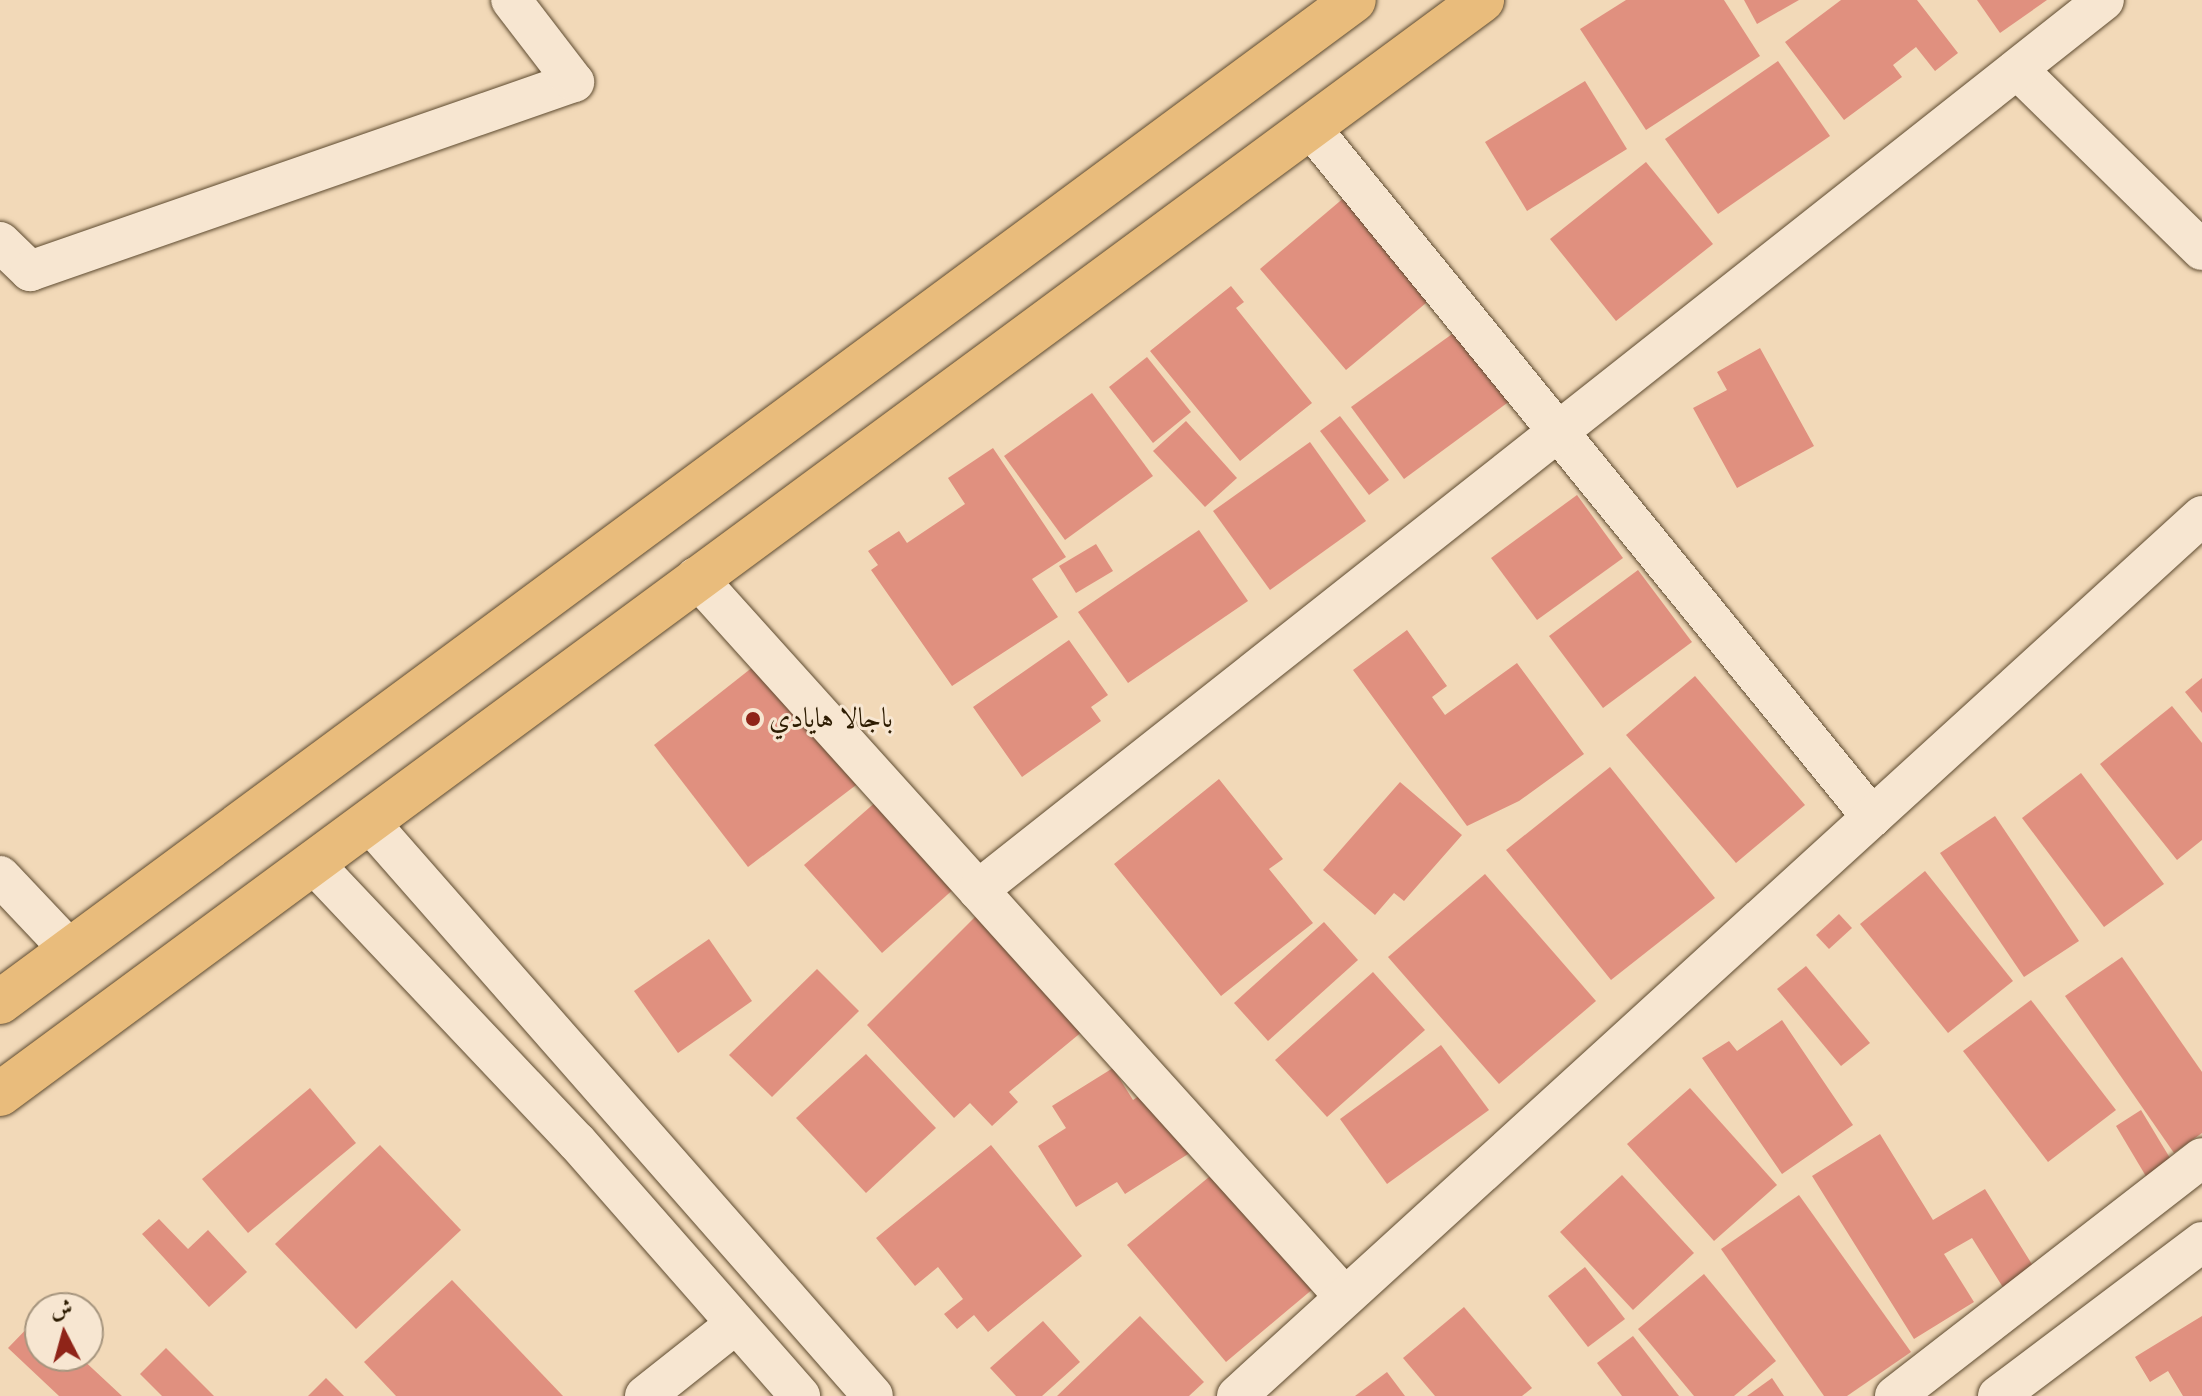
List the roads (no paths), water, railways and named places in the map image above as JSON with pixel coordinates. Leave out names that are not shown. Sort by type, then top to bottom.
[{"type":"main road","points":[[0,1002],[1354,0]]},
{"type":"main road","points":[[0,1094],[696,577],[1482,0]]},
{"type":"street","points":[[0,242],[30,271],[574,82],[511,0]]},
{"type":"street","points":[[978,890],[2104,0]]},
{"type":"street","points":[[2018,70],[2202,250]]},
{"type":"street","points":[[1310,127],[1872,817]]},
{"type":"street","points":[[1237,1396],[2202,516]]},
{"type":"street","points":[[696,577],[1345,1297]]},
{"type":"street","points":[[368,821],[873,1396]]},
{"type":"street","points":[[312,862],[800,1396]]},
{"type":"street","points":[[0,876],[70,950]]},
{"type":"street","points":[[1895,1396],[2202,1158]]},
{"type":"street","points":[[1998,1396],[2202,1242]]},
{"type":"street","points":[[645,1396],[736,1324]]},
{"type":"place","name":"باجالا هايادي","points":[[753,719]]}]
